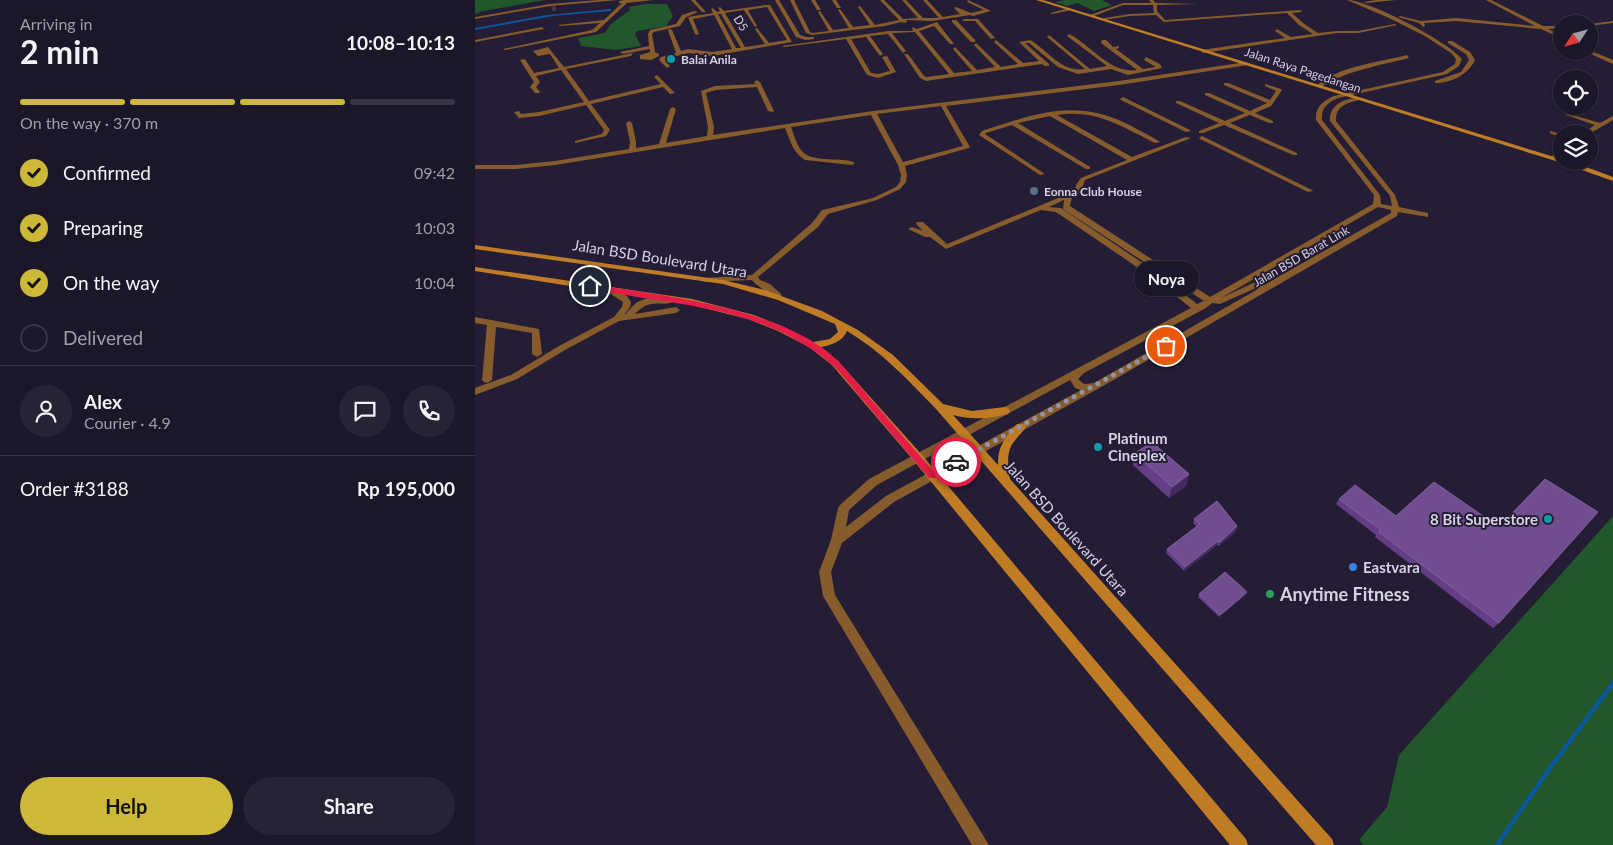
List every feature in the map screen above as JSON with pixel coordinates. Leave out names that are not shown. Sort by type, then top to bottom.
[{"type":"main road","name":"Jalan Raya Pagedangan","points":[[1038,0],[1105,19],[1377,106],[1553,158]]},
{"type":"main road","points":[[1327,101],[1331,92],[1328,90]]},
{"type":"main road","points":[[1374,98],[1373,102],[1377,106]]},
{"type":"main road","name":"Jalan Raya Pagedangan","points":[[1589,170],[1613,178]]},
{"type":"main road","name":"Jalan BSD Boulevard Utara","points":[[475,247],[705,280],[751,289],[778,296],[839,323],[872,343],[939,406],[1327,845]]},
{"type":"main road","points":[[475,269],[674,300],[751,318],[781,329],[812,345],[835,362],[932,475],[1240,845]]},
{"type":"main road","points":[[812,345],[831,343],[839,337],[843,332],[839,323]]},
{"type":"main road","points":[[939,406],[961,415],[978,416],[1005,411]]},
{"type":"main road","points":[[1005,482],[1002,460],[1007,440],[1021,426]]},
{"type":"street","points":[[528,11],[550,5],[616,0]]},
{"type":"street","points":[[475,20],[554,8],[651,0]]},
{"type":"street","points":[[693,0],[704,11]]},
{"type":"street","points":[[697,34],[690,18],[692,16],[775,0],[798,36],[802,38],[975,20],[1022,65]]},
{"type":"street","points":[[792,0],[808,33],[832,32],[873,26],[906,26]]},
{"type":"street","points":[[813,0],[832,32]]},
{"type":"street","points":[[834,0],[852,29]]},
{"type":"street","points":[[876,0],[906,26],[945,76]]},
{"type":"street","points":[[882,0],[953,75]]},
{"type":"street","points":[[904,0],[922,20]]},
{"type":"street","points":[[925,0],[943,19]]},
{"type":"street","points":[[1349,0],[1362,2],[1394,0]]},
{"type":"street","points":[[1488,0],[1553,33]]},
{"type":"street","points":[[504,48],[592,32],[628,1]]},
{"type":"street","points":[[667,66],[662,60],[663,58],[679,52],[692,50],[706,55],[768,46],[848,38],[889,32],[922,20],[973,15],[989,11],[969,1]]},
{"type":"street","points":[[1153,2],[1155,11],[1164,21],[1300,11]]},
{"type":"street","points":[[1092,15],[1121,5],[1153,2],[1197,4]]},
{"type":"street","points":[[1362,2],[1449,48],[1456,53],[1459,60],[1457,65],[1445,74],[1344,95],[1327,101],[1320,106],[1318,113],[1319,120],[1377,195],[1377,205],[1425,215]]},
{"type":"street","points":[[1362,2],[1400,17],[1466,52],[1472,60],[1469,68],[1455,78],[1346,101],[1334,109],[1332,114],[1333,121],[1393,196],[1396,209]]},
{"type":"street","points":[[858,4],[873,26]]},
{"type":"street","points":[[1170,4],[1173,8]]},
{"type":"street","points":[[721,10],[768,6],[790,40],[786,44]]},
{"type":"street","points":[[745,8],[768,46]]},
{"type":"street","points":[[963,16],[956,8],[973,15]]},
{"type":"street","points":[[1052,13],[1070,9]]},
{"type":"street","name":"D5","points":[[721,10],[744,49]]},
{"type":"street","points":[[612,58],[610,56],[617,53],[652,50],[649,34],[652,31],[675,26],[686,14],[714,11]]},
{"type":"street","name":"D5","points":[[714,11],[735,50]]},
{"type":"street","points":[[1197,13],[1205,12]]},
{"type":"street","points":[[1288,12],[1301,24],[1318,35]]},
{"type":"street","points":[[1105,19],[1130,15],[1157,14]]},
{"type":"street","points":[[1483,15],[1494,22]]},
{"type":"street","points":[[1389,17],[1389,20],[1395,25]]},
{"type":"street","points":[[1400,17],[1421,22],[1445,20],[1494,22],[1517,27],[1553,28]]},
{"type":"street","points":[[560,25],[605,21]]},
{"type":"street","points":[[954,21],[999,68]]},
{"type":"street","points":[[1421,22],[1425,27],[1422,29]]},
{"type":"street","points":[[1598,24],[1613,22]]},
{"type":"street","points":[[935,24],[976,72]]},
{"type":"street","points":[[1203,50],[1318,35],[1358,32],[1395,25],[1412,29]]},
{"type":"street","points":[[475,41],[542,28]]},
{"type":"street","points":[[670,30],[679,52]]},
{"type":"street","points":[[1277,30],[1290,39]]},
{"type":"street","points":[[523,32],[531,42]]},
{"type":"street","points":[[889,32],[924,78],[1043,62]]},
{"type":"street","points":[[848,38],[869,74],[878,76],[893,72],[867,35]]},
{"type":"street","points":[[1069,35],[1111,68]]},
{"type":"street","points":[[1049,36],[1089,70]]},
{"type":"street","points":[[1060,66],[1051,67],[1021,42],[1031,42],[1060,66],[1078,72],[1111,68],[1126,72],[1159,67],[1146,59]]},
{"type":"street","points":[[701,43],[706,55]]},
{"type":"street","points":[[1111,49],[1141,71]]},
{"type":"street","points":[[551,52],[607,130],[607,133],[577,142]]},
{"type":"street","points":[[1459,60],[1466,61],[1466,52]]},
{"type":"street","points":[[533,75],[631,54]]},
{"type":"street","points":[[1598,56],[1613,62]]},
{"type":"street","points":[[1319,86],[1353,68],[1407,57]]},
{"type":"street","points":[[523,60],[537,82],[533,86],[537,92]]},
{"type":"street","points":[[477,166],[516,167],[536,165],[633,151],[662,144],[873,113],[1119,83],[1246,64]]},
{"type":"street","points":[[657,77],[672,93]]},
{"type":"street","points":[[710,138],[711,127],[703,92],[715,88],[757,84],[771,111]]},
{"type":"street","points":[[1226,84],[1270,102]]},
{"type":"street","points":[[517,112],[519,116],[539,114],[665,85]]},
{"type":"street","points":[[1202,135],[1225,123],[1269,105],[1279,90],[1267,85]]},
{"type":"street","points":[[1207,94],[1271,122]]},
{"type":"street","points":[[1123,99],[1188,134],[1202,135],[1310,191]]},
{"type":"street","points":[[1178,102],[1295,154]]},
{"type":"street","points":[[901,164],[967,147],[942,104]]},
{"type":"street","points":[[662,144],[673,109]]},
{"type":"street","points":[[1042,174],[981,135],[984,132],[1013,123],[1073,111],[1101,115],[1157,142]]},
{"type":"street","points":[[705,280],[754,277],[815,225],[825,212],[875,199],[898,188],[903,182],[905,175],[873,113]]},
{"type":"street","points":[[1051,114],[1132,160]]},
{"type":"street","points":[[1571,115],[1600,125],[1613,118]]},
{"type":"street","points":[[629,123],[633,151]]},
{"type":"street","points":[[1013,123],[1088,168]]},
{"type":"street","points":[[788,127],[797,150],[802,156],[816,160],[840,160],[852,163]]},
{"type":"street","points":[[919,224],[946,247],[1078,192],[1079,185],[1083,179],[1132,160],[1188,134]]},
{"type":"street","points":[[1066,207],[1069,196]]},
{"type":"street","name":"Jalan BSD Barat Link","points":[[981,845],[829,596],[825,572],[837,540],[844,508],[873,482],[1197,308],[1377,205]]},
{"type":"street","points":[[1040,208],[1058,210],[1066,207]]},
{"type":"street","points":[[1066,207],[1209,301]]},
{"type":"street","name":"Jalan BSD Barat Link","points":[[837,540],[890,499],[1101,384],[1388,218],[1394,214],[1396,209]]},
{"type":"street","points":[[1058,210],[1156,276],[1197,308],[1234,296],[1256,284],[1266,289]]},
{"type":"street","points":[[912,229],[936,238]]},
{"type":"street","points":[[1317,241],[1334,250]]},
{"type":"street","points":[[754,277],[757,282],[767,286],[778,296]]},
{"type":"street","points":[[1171,289],[1183,283]]},
{"type":"street","points":[[609,289],[627,302],[626,307],[617,319]]},
{"type":"street","points":[[629,316],[634,307],[641,302],[674,300]]},
{"type":"street","points":[[475,392],[514,377],[562,348],[617,319],[675,310]]},
{"type":"street","points":[[475,320],[537,331],[537,354]]},
{"type":"street","points":[[487,380],[492,323]]},
{"type":"street","points":[[1083,369],[1073,378],[1076,384],[1087,388],[1101,384]]},
{"type":"green space","points":[[475,0],[545,0],[475,14]]},
{"type":"green space","points":[[1065,0],[1102,0],[1112,5],[1094,11],[1078,3],[1067,6],[1055,2]]},
{"type":"green space","points":[[645,4],[667,4],[673,16],[666,26],[637,31],[635,34],[641,46],[616,50],[581,46],[578,38],[605,33],[611,24],[630,10],[629,7]]},
{"type":"green space","points":[[1613,516],[1613,845],[1364,845],[1359,840],[1387,807],[1399,755]]},
{"type":"water","points":[[611,9],[611,11],[553,16],[475,30],[475,28],[547,15]]},
{"type":"building","points":[[1152,442],[1189,474],[1172,487],[1135,453]]},
{"type":"building","points":[[1545,479],[1598,512],[1499,623],[1379,532],[1381,530],[1339,499],[1355,485],[1396,516],[1434,482],[1499,527]]},
{"type":"building","points":[[1217,501],[1237,526],[1220,542],[1218,541],[1185,567],[1167,549],[1200,524],[1194,519]]},
{"type":"building","points":[[1225,572],[1247,592],[1220,615],[1199,594]]},
{"type":"waterway","points":[[1497,845],[1550,768],[1613,683]]},
{"type":"tunnel","points":[[552,9],[556,8]]},
{"type":"way so far","points":[[956,462],[1101,384],[1166,346]]},
{"type":"place","name":"Balai Anila","points":[[671,59]]},
{"type":"place","name":"Eonna Club House","points":[[1034,191]]},
{"type":"place","name":"Noya","points":[[1166,346]]},
{"type":"place","name":"Platinum Cineplex","points":[[1098,447]]},
{"type":"place","name":"8 Bit Superstore","points":[[1548,519]]},
{"type":"place","name":"Eastvara","points":[[1353,567]]},
{"type":"place","name":"Anytime Fitness","points":[[1270,594]]},
{"type":"route","points":[[590,286],[692,302],[751,318],[781,329],[812,345],[835,362],[932,475],[956,462]]}]
